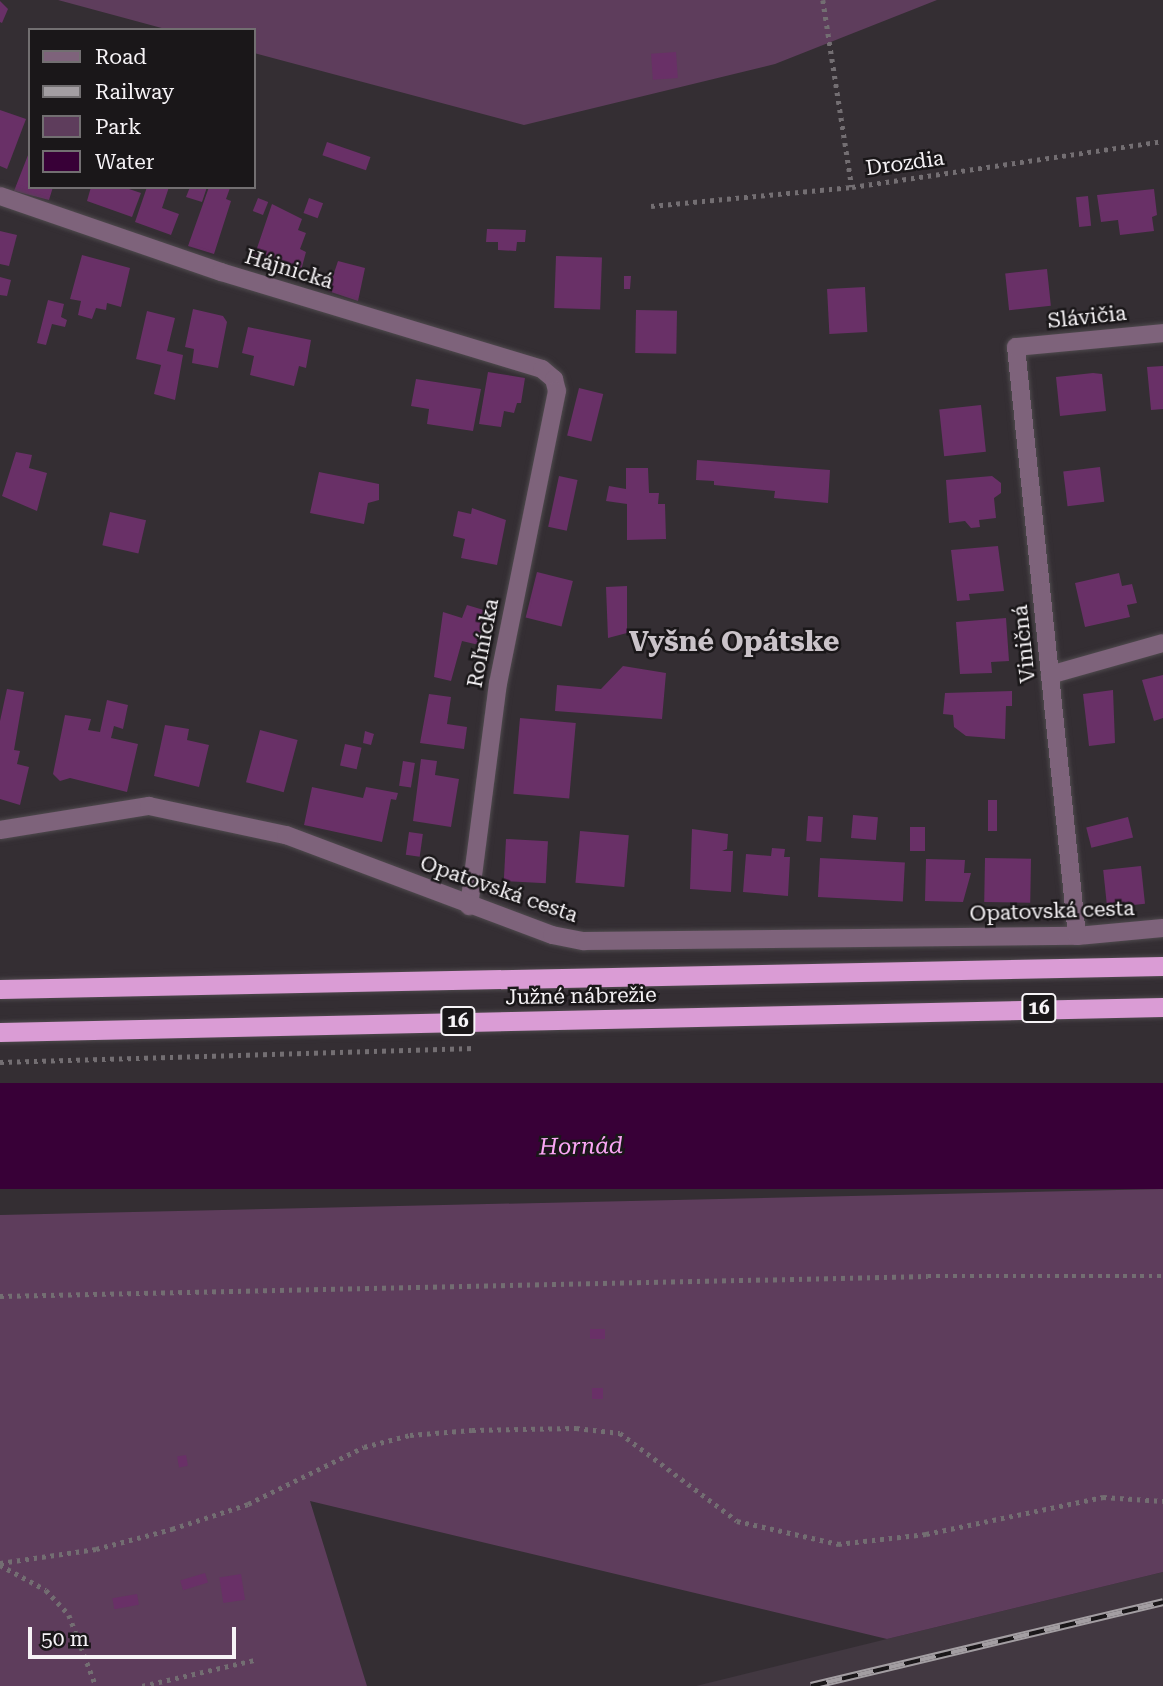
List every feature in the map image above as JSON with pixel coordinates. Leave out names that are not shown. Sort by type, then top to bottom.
[{"type":"highway","name":"Južné nábrežie","points":[[0,989],[1163,966]]},
{"type":"highway","name":"Južné nábrežie","points":[[0,1032],[1163,1007]]},
{"type":"street","name":"Hájnická","points":[[0,196],[221,272],[542,369],[554,379],[557,391]]},
{"type":"street","name":"Slávičia","points":[[1016,347],[1163,333]]},
{"type":"street","name":"Viničná","points":[[1016,347],[1077,936]]},
{"type":"street","name":"Roľnícka","points":[[469,906],[498,683],[557,391]]},
{"type":"street","points":[[1050,675],[1163,643]]},
{"type":"street","name":"Opatovská cesta","points":[[0,830],[149,806],[286,835],[469,906],[552,935],[584,941],[1077,936],[1163,928]]},
{"type":"path","points":[[822,0],[852,187]]},
{"type":"path","name":"Drozdia","points":[[651,206],[852,187],[1163,141]]},
{"type":"path","points":[[0,1296],[914,1276],[1163,1276]]},
{"type":"path","points":[[0,1564],[96,1549],[172,1529],[248,1504],[364,1447],[410,1435],[472,1430],[576,1428],[620,1433],[737,1521],[838,1544],[926,1534],[1103,1497],[1163,1502]]},
{"type":"path","points":[[0,1564],[46,1590],[69,1615],[96,1686]]},
{"type":"path","points":[[142,1686],[255,1660]]},
{"type":"shaded area","points":[[1163,1572],[1163,1686],[696,1686],[887,1639]]},
{"type":"green space","points":[[58,0],[937,0],[775,64],[524,125],[256,54],[256,28],[162,28]]},
{"type":"green space","points":[[1163,1189],[1163,1572],[887,1639],[310,1501],[367,1686],[0,1686],[0,1215]]},
{"type":"water","name":"Hornád","points":[[0,1083],[1163,1083],[1163,1189],[0,1189]]},
{"type":"building","points":[[0,1],[8,9],[2,23],[0,22]]},
{"type":"building","points":[[676,52],[678,78],[653,80],[651,54]]},
{"type":"building","points":[[0,110],[26,119],[7,169],[0,166]]},
{"type":"building","points":[[327,142],[370,157],[366,170],[322,155]]},
{"type":"building","points":[[28,155],[28,189],[52,189],[49,200],[14,191]]},
{"type":"building","points":[[90,189],[129,189],[141,193],[132,217],[87,201]]},
{"type":"building","points":[[146,189],[168,189],[162,208],[179,214],[171,235],[135,222]]},
{"type":"building","points":[[189,189],[206,189],[202,202],[186,197]]},
{"type":"building","points":[[208,189],[230,189],[226,199],[231,201],[214,254],[188,246]]},
{"type":"building","points":[[1154,189],[1157,215],[1152,217],[1154,231],[1120,235],[1118,220],[1101,222],[1097,195]]},
{"type":"building","points":[[1088,196],[1091,226],[1079,227],[1076,197]]},
{"type":"building","points":[[258,198],[268,202],[263,215],[253,211]]},
{"type":"building","points":[[309,198],[323,203],[318,218],[304,213]]},
{"type":"building","points":[[272,204],[302,219],[298,230],[306,233],[300,249],[306,252],[300,274],[254,257]]},
{"type":"building","points":[[487,229],[526,230],[525,242],[517,242],[516,251],[498,250],[498,242],[486,242]]},
{"type":"building","points":[[0,231],[17,235],[9,266],[0,264]]},
{"type":"building","points":[[82,255],[130,268],[121,307],[107,303],[106,310],[96,308],[92,319],[78,315],[81,301],[70,299]]},
{"type":"building","points":[[556,256],[602,258],[600,310],[554,308]]},
{"type":"building","points":[[338,261],[365,268],[358,301],[328,291]]},
{"type":"building","points":[[1047,269],[1051,306],[1009,310],[1005,273]]},
{"type":"building","points":[[624,276],[631,276],[630,289],[624,289]]},
{"type":"building","points":[[0,277],[11,280],[7,296],[0,295]]},
{"type":"building","points":[[865,287],[867,332],[829,334],[827,289]]},
{"type":"building","points":[[48,300],[64,304],[61,317],[67,320],[65,327],[52,324],[46,345],[37,343]]},
{"type":"building","points":[[193,309],[223,316],[227,322],[218,368],[192,363],[194,349],[185,347]]},
{"type":"building","points":[[636,310],[677,311],[676,354],[635,353]]},
{"type":"building","points":[[147,311],[175,318],[167,351],[183,355],[175,400],[154,394],[161,365],[136,359]]},
{"type":"building","points":[[248,327],[311,340],[306,368],[299,366],[294,386],[250,375],[254,356],[242,353]]},
{"type":"building","points":[[1163,366],[1163,409],[1151,410],[1147,367]]},
{"type":"building","points":[[488,372],[525,378],[521,403],[517,403],[514,413],[504,411],[501,427],[479,424]]},
{"type":"building","points":[[1102,374],[1106,411],[1060,416],[1056,377]]},
{"type":"building","points":[[416,379],[481,389],[473,431],[427,424],[429,409],[411,406]]},
{"type":"building","points":[[579,388],[603,394],[591,442],[567,436]]},
{"type":"building","points":[[981,405],[986,452],[944,456],[939,409]]},
{"type":"building","points":[[16,452],[32,455],[29,468],[47,473],[37,511],[2,496]]},
{"type":"building","points":[[697,460],[830,470],[828,503],[774,498],[775,491],[714,485],[714,481],[696,480]]},
{"type":"building","points":[[1100,467],[1104,502],[1068,506],[1063,472]]},
{"type":"building","points":[[626,468],[648,468],[649,493],[659,493],[658,504],[665,504],[666,539],[627,540],[627,504],[606,501],[609,486],[626,489]]},
{"type":"building","points":[[319,472],[379,484],[379,500],[368,503],[364,524],[310,513]]},
{"type":"building","points":[[559,476],[578,480],[567,531],[548,527]]},
{"type":"building","points":[[992,476],[1001,483],[1001,493],[994,498],[996,518],[979,520],[980,527],[971,528],[965,521],[949,523],[946,480]]},
{"type":"building","points":[[472,508],[506,520],[497,565],[461,558],[465,539],[453,536],[458,511],[471,514]]},
{"type":"building","points":[[110,512],[146,520],[138,553],[102,545]]},
{"type":"building","points":[[998,546],[1004,591],[969,594],[970,600],[957,601],[951,550]]},
{"type":"building","points":[[537,572],[573,581],[562,627],[526,618]]},
{"type":"building","points":[[1119,573],[1122,586],[1132,584],[1137,603],[1127,605],[1130,617],[1085,627],[1075,583]]},
{"type":"building","points":[[627,586],[627,633],[608,638],[606,587]]},
{"type":"building","points":[[467,605],[487,611],[479,645],[462,641],[451,681],[434,677],[443,612],[462,618]]},
{"type":"building","points":[[1006,618],[1009,661],[991,662],[992,673],[960,674],[956,622]]},
{"type":"building","points":[[623,666],[666,673],[662,719],[555,711],[557,685],[601,689]]},
{"type":"building","points":[[1163,675],[1163,718],[1154,721],[1142,680]]},
{"type":"building","points":[[7,689],[24,692],[14,750],[20,751],[17,764],[29,767],[20,805],[0,799],[0,721]]},
{"type":"building","points":[[1113,690],[1115,743],[1089,746],[1083,694]]},
{"type":"building","points":[[1012,691],[1012,706],[1006,706],[1005,739],[966,736],[954,727],[953,715],[943,714],[945,693]]},
{"type":"building","points":[[429,694],[451,697],[447,724],[467,727],[464,749],[420,743]]},
{"type":"building","points":[[107,700],[128,705],[123,729],[114,726],[111,738],[138,744],[127,792],[70,778],[60,781],[53,774],[65,715],[91,719],[88,730],[100,732]]},
{"type":"building","points":[[520,718],[576,723],[569,799],[513,794]]},
{"type":"building","points":[[165,725],[189,729],[187,740],[209,745],[199,787],[154,776]]},
{"type":"building","points":[[260,730],[298,740],[284,792],[246,782]]},
{"type":"building","points":[[365,731],[374,734],[371,745],[363,743]]},
{"type":"building","points":[[345,744],[362,748],[357,769],[340,765]]},
{"type":"building","points":[[421,759],[437,761],[435,775],[459,779],[451,827],[413,821]]},
{"type":"building","points":[[403,761],[415,763],[411,788],[399,786]]},
{"type":"building","points":[[312,787],[363,798],[366,787],[398,793],[396,800],[391,799],[382,842],[304,825]]},
{"type":"building","points":[[988,800],[997,800],[997,831],[988,831]]},
{"type":"building","points":[[853,815],[878,817],[876,840],[851,838]]},
{"type":"building","points":[[808,816],[823,817],[821,842],[806,841]]},
{"type":"building","points":[[1128,817],[1133,837],[1091,848],[1086,827]]},
{"type":"building","points":[[910,827],[925,827],[925,851],[910,851]]},
{"type":"building","points":[[692,829],[728,834],[727,849],[722,851],[733,851],[731,892],[690,889]]},
{"type":"building","points":[[580,831],[629,835],[624,887],[575,883]]},
{"type":"building","points":[[409,832],[423,834],[420,857],[406,855]]},
{"type":"building","points":[[506,839],[548,841],[546,883],[504,881]]},
{"type":"building","points":[[772,848],[785,849],[784,857],[790,857],[788,896],[743,892],[746,854],[771,856]]},
{"type":"building","points":[[820,858],[905,862],[903,901],[818,897]]},
{"type":"building","points":[[985,858],[1031,859],[1030,903],[984,902]]},
{"type":"building","points":[[926,859],[965,860],[964,873],[971,873],[963,902],[925,901]]},
{"type":"building","points":[[1141,866],[1145,904],[1107,908],[1103,870]]},
{"type":"building","points":[[590,1329],[605,1329],[605,1339],[590,1339]]},
{"type":"building","points":[[592,1388],[603,1388],[603,1399],[592,1399]]},
{"type":"building","points":[[186,1455],[188,1466],[179,1467],[177,1457]]},
{"type":"building","points":[[205,1573],[208,1583],[183,1590],[180,1581]]},
{"type":"building","points":[[241,1574],[245,1600],[223,1603],[219,1577]]},
{"type":"building","points":[[137,1594],[139,1605],[114,1609],[112,1598]]},
{"type":"railway","points":[[811,1686],[1163,1602]]},
{"type":"district","name":"Vyšné Opátske","points":[[734,642]]}]
